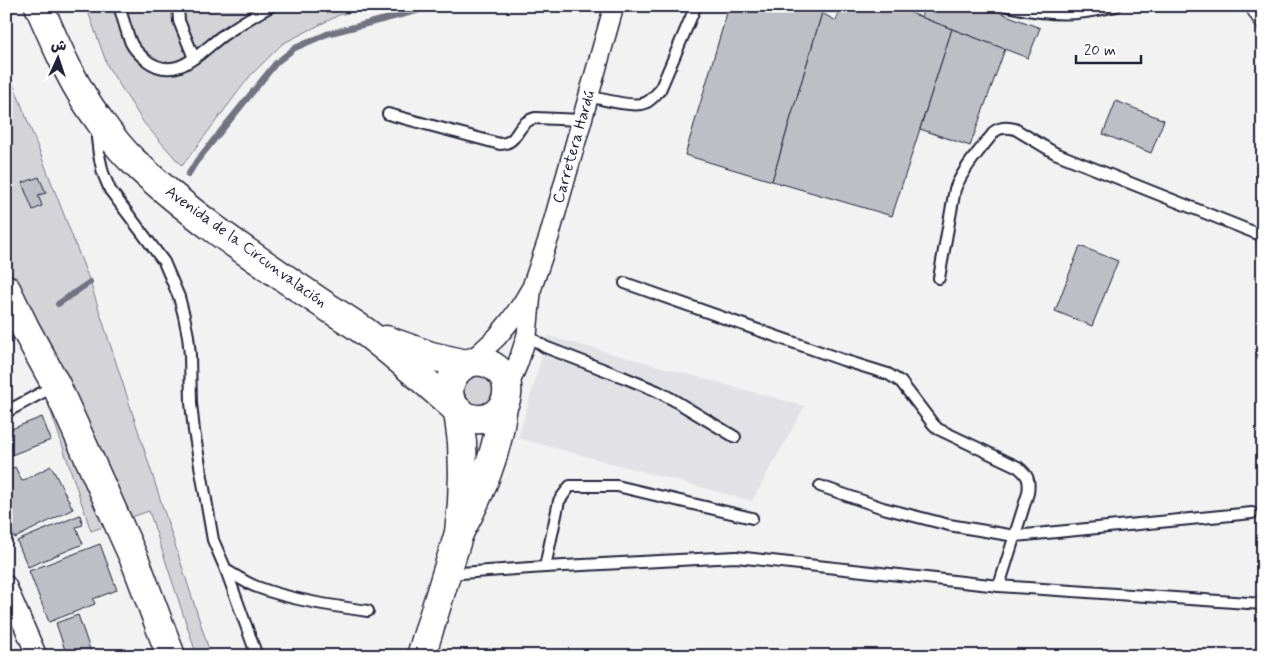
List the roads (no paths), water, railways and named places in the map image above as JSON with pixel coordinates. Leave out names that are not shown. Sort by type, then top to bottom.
[{"type":"main road","name":"Avenida de la Circunvalación","points":[[39,6],[58,50],[79,90],[98,119],[132,160],[202,220],[364,331]]},
{"type":"main road","points":[[6,290],[56,385],[136,564],[171,656]]},
{"type":"main road","points":[[364,331],[431,356],[466,364]]},
{"type":"main road","points":[[364,331],[467,417],[477,420],[496,414],[505,398]]},
{"type":"main road","points":[[422,656],[459,534],[475,504],[498,440],[505,398],[505,380],[500,372],[485,362],[466,364],[452,378],[449,388],[450,398],[456,409],[462,442],[463,473],[459,534]]},
{"type":"street","name":"Carretera Hardú","points":[[466,364],[497,337],[510,321],[532,286],[549,237],[614,6]]},
{"type":"street","points":[[1255,6],[1263,19]]},
{"type":"street","name":"Carretera Hardú","points":[[505,398],[527,335],[532,286]]},
{"type":"street","points":[[6,585],[37,656]]},
{"type":"lane","points":[[118,6],[131,44],[152,64],[161,68],[182,66],[222,36],[271,6]]},
{"type":"lane","points":[[178,6],[179,21],[194,58]]},
{"type":"lane","points":[[1008,6],[1032,12],[1058,14],[1084,12],[1116,6]]},
{"type":"lane","points":[[588,96],[635,105],[645,103],[653,98],[660,90],[695,8]]},
{"type":"lane","points":[[388,114],[500,144],[512,142],[522,124],[528,120],[535,118],[582,120]]},
{"type":"lane","points":[[98,119],[97,138],[99,155],[110,190],[164,262],[179,298],[188,336],[194,431],[213,540],[226,570],[257,656]]},
{"type":"lane","points":[[939,278],[955,189],[964,171],[998,128],[1015,129],[1055,153],[1263,236]]},
{"type":"lane","points":[[625,283],[888,374],[901,382],[938,428],[1024,472],[1028,477],[1028,493],[999,586]]},
{"type":"lane","points":[[527,335],[545,347],[672,398],[735,436]]},
{"type":"lane","points":[[6,412],[56,385]]},
{"type":"lane","points":[[545,567],[559,501],[570,486],[616,486],[752,518]]},
{"type":"lane","points":[[820,486],[883,508],[939,523],[1015,536],[1252,513]]},
{"type":"lane","points":[[446,574],[736,557],[999,586],[1263,604]]},
{"type":"lane","points":[[226,570],[258,588],[331,606],[368,611]]},
{"type":"waterway","points":[[188,175],[196,162],[276,63],[295,48],[327,34],[436,6]]},
{"type":"waterway","points":[[58,304],[90,282]]},
{"type":"waterway","points":[[6,344],[21,332]]}]
